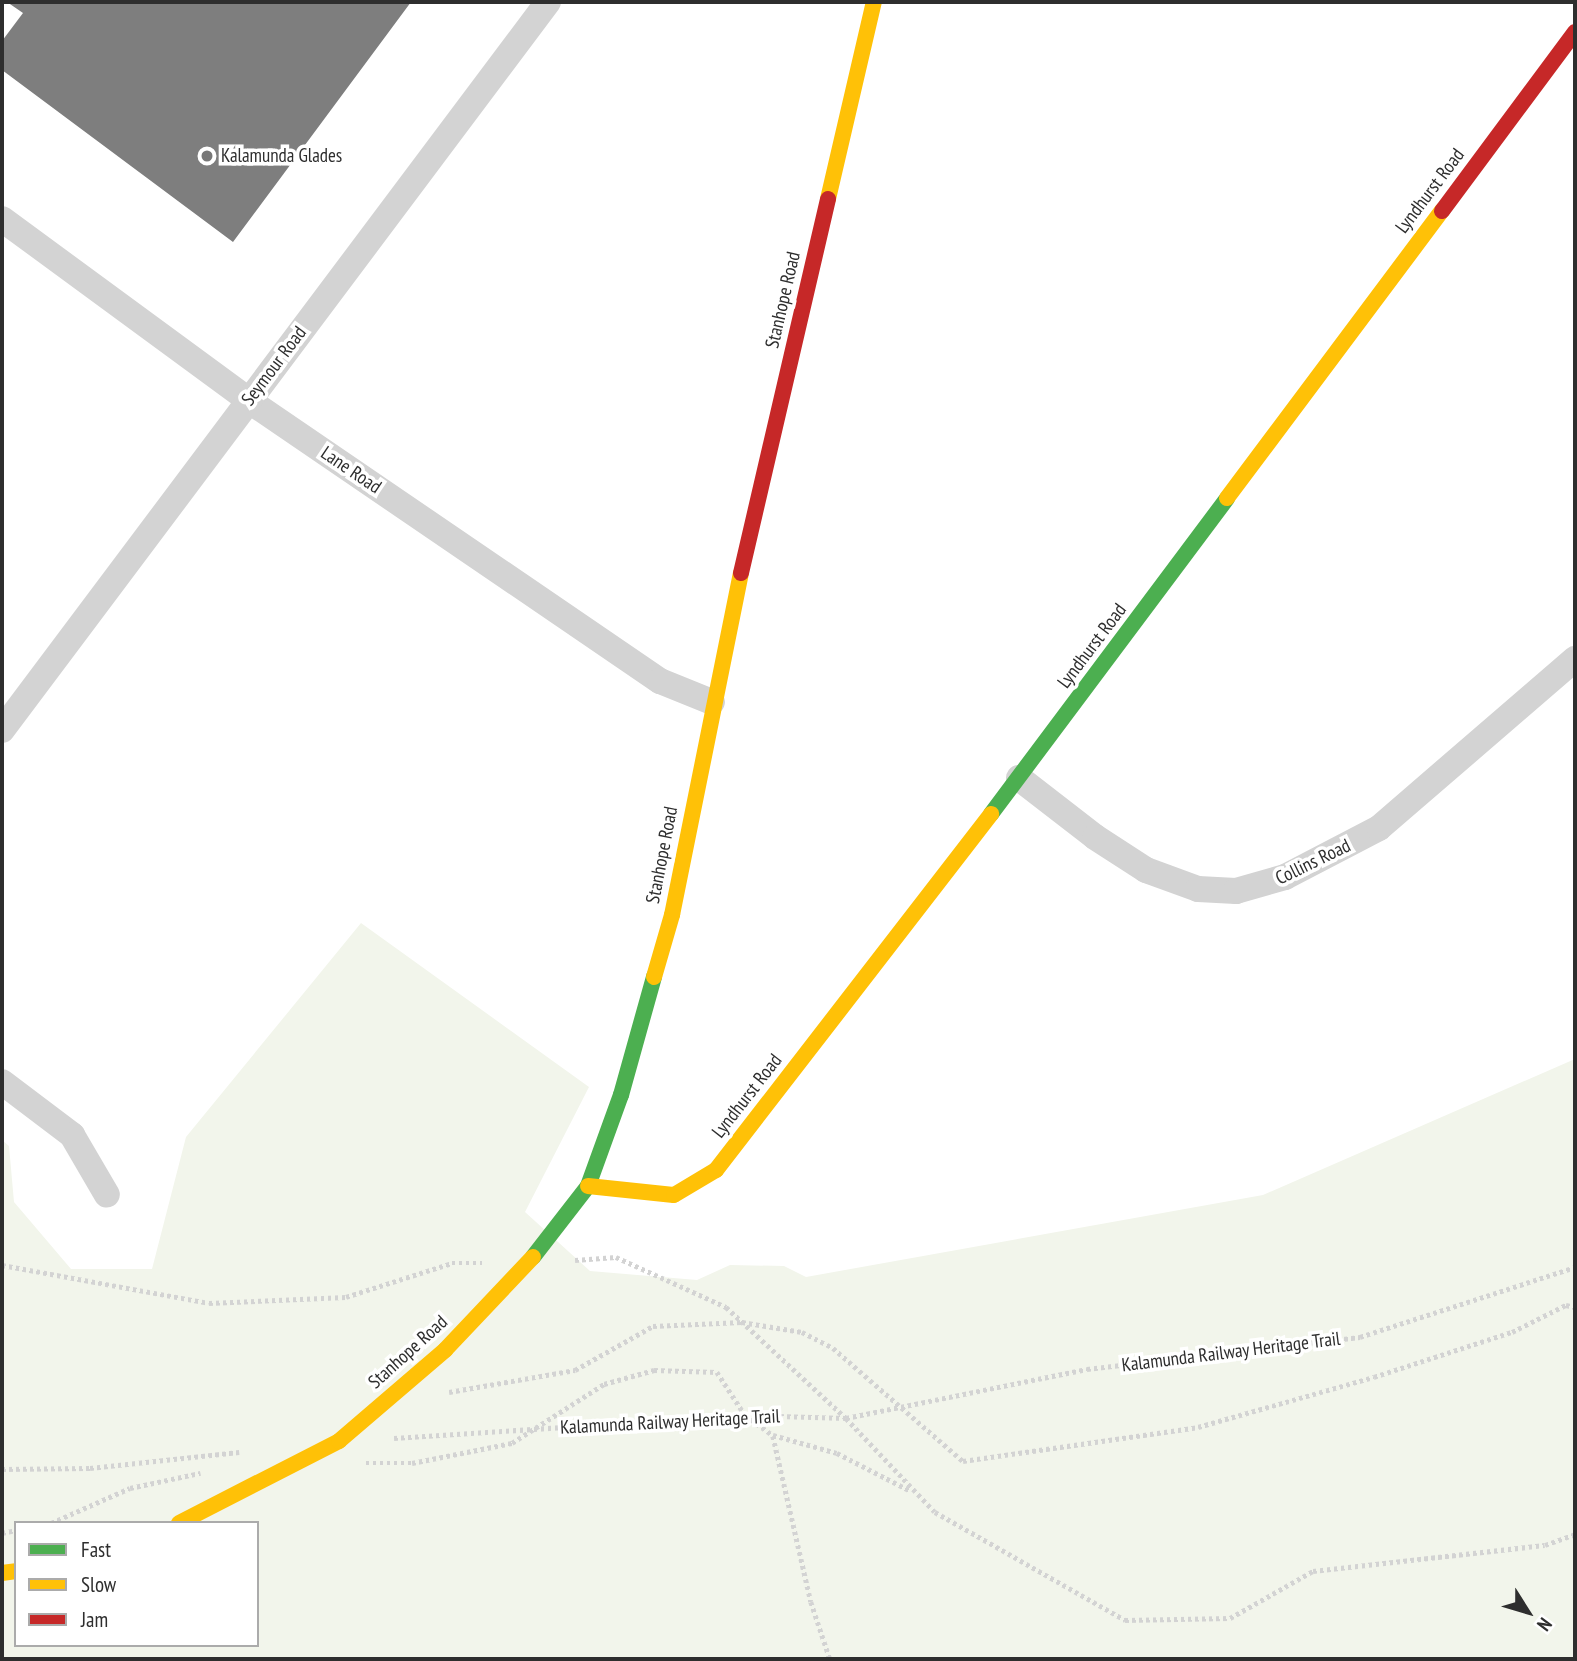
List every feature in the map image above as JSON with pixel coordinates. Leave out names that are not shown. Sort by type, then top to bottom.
[{"type":"street","name":"Seymour Road","points":[[2,730],[548,2]]},
{"type":"street","name":"Stanhope Road","points":[[183,1521],[339,1441],[445,1350],[529,1262],[587,1185],[621,1095],[672,915],[712,702],[874,2]]},
{"type":"street","name":"Lyndhurst Road","points":[[587,1185],[674,1195],[716,1170],[1019,778],[1575,32]]},
{"type":"street","name":"Lane Road","points":[[2,219],[248,400],[660,681],[712,702]]},
{"type":"street","name":"Collins Road","points":[[1019,778],[1095,837],[1146,870],[1198,890],[1236,891],[1285,877],[1379,828],[1575,659]]},
{"type":"street","points":[[2,1082],[72,1135],[107,1195]]},
{"type":"path","points":[[2,1265],[209,1303],[346,1297],[452,1264],[616,1257],[726,1307],[846,1418],[935,1512],[1125,1620],[1230,1618],[1313,1571],[1545,1545],[1575,1534]]},
{"type":"path","name":"Kalamunda Railway Heritage Trail","points":[[339,1441],[745,1415],[846,1418],[1087,1369],[1360,1337],[1575,1267]]},
{"type":"path","points":[[440,1394],[575,1370],[653,1326],[742,1322],[802,1332],[833,1348],[897,1407],[963,1461],[1198,1427],[1374,1377],[1512,1332],[1566,1304],[1575,1307]]},
{"type":"path","points":[[357,1463],[412,1464],[512,1443],[604,1384],[654,1370],[717,1373],[745,1415],[773,1435],[837,1454],[915,1493]]},
{"type":"path","points":[[773,1435],[811,1602],[830,1659]]},
{"type":"path","points":[[2,1469],[90,1468],[242,1452]]},
{"type":"path","points":[[56,1521],[130,1488],[214,1472]]},
{"type":"shaded area","points":[[361,923],[589,1087],[525,1212],[590,1271],[697,1280],[730,1265],[784,1266],[806,1277],[1263,1195],[1575,1059],[1575,1659],[2,1659],[2,1140],[9,1146],[14,1202],[71,1269],[152,1269],[186,1137]]},
{"type":"building","name":"Kalamunda Glades","points":[[7,2],[411,2],[233,242],[2,70],[2,41],[23,13]]},
{"type":"traffic: fast","points":[[991,814],[1227,498]]},
{"type":"traffic: fast","points":[[533,1257],[588,1186],[621,1095],[654,977]]},
{"type":"traffic: slow","points":[[828,199],[874,2]]},
{"type":"traffic: slow","points":[[1227,498],[1442,211]]},
{"type":"traffic: slow","points":[[654,977],[672,915],[741,573]]},
{"type":"traffic: slow","points":[[588,1186],[674,1195],[716,1170],[991,814]]},
{"type":"traffic: slow","points":[[183,1521],[339,1441],[445,1350],[533,1257]]},
{"type":"traffic: slow","points":[[2,1573],[14,1571]]},
{"type":"traffic: jam","points":[[1442,211],[1575,32]]},
{"type":"traffic: jam","points":[[741,573],[828,199]]},
{"type":"place","name":"Kalamunda Glades","points":[[207,156]]}]
